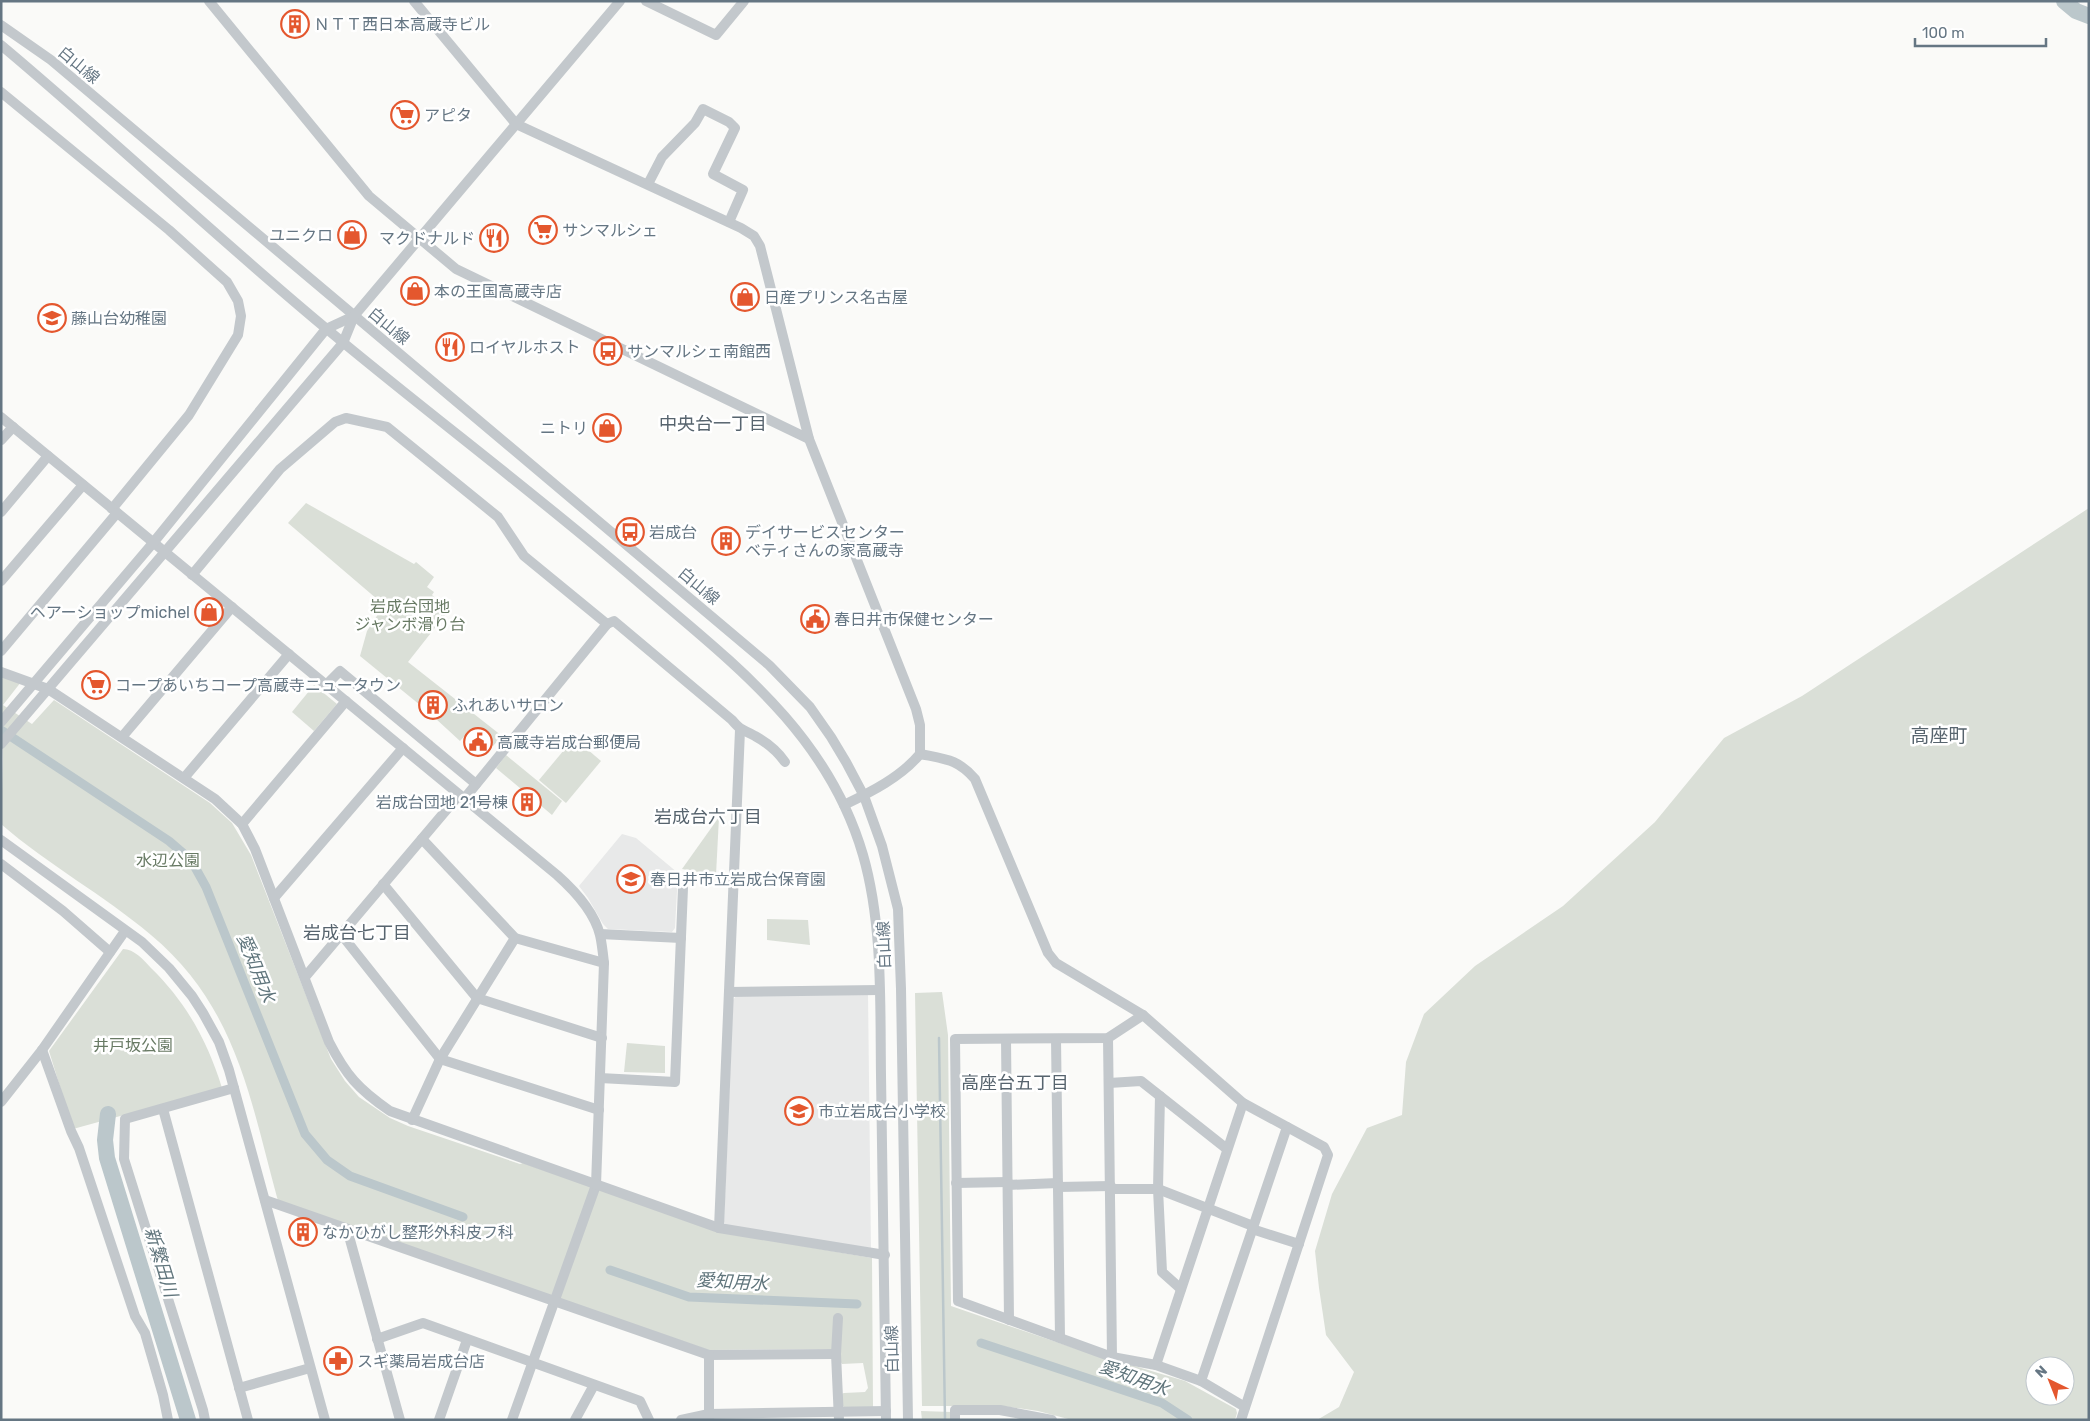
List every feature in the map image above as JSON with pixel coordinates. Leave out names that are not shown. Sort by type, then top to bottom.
[{"type":"street","points":[[209,1],[369,196],[456,270],[809,439]]},
{"type":"street","points":[[414,1],[516,124],[729,222],[754,236],[760,246],[809,439],[916,708],[920,725],[920,754],[910,766],[864,796],[844,805]]},
{"type":"street","points":[[1,744],[343,343],[354,316],[421,239],[620,1]]},
{"type":"street","points":[[646,1],[716,35],[744,1]]},
{"type":"street","points":[[1,17],[51,60]]},
{"type":"street","name":"白山線","points":[[1,25],[51,60],[769,665],[815,714],[836,745],[864,796],[882,846],[898,909],[908,1420]]},
{"type":"street","name":"白山線","points":[[1,45],[326,329],[603,552],[754,681],[812,749],[829,775],[844,805],[863,854],[874,908],[879,990],[885,1256],[886,1416]]},
{"type":"street","points":[[1,92],[168,230],[227,282],[238,301],[241,316],[238,335],[188,415],[114,511],[1,651]]},
{"type":"street","points":[[648,184],[662,157],[695,122],[703,109],[729,122],[735,128],[713,174],[744,190],[729,222]]},
{"type":"street","points":[[1,722],[153,543],[326,329],[354,316]]},
{"type":"street","points":[[1,417],[573,890],[585,905],[600,934],[604,963],[596,1185],[512,1420]]},
{"type":"street","points":[[192,575],[280,469],[335,422],[346,418],[387,427],[498,517],[524,556],[607,624]]},
{"type":"street","points":[[1,440],[13,427]]},
{"type":"street","points":[[1,512],[48,456]]},
{"type":"street","points":[[1,581],[83,485]]},
{"type":"street","points":[[122,737],[232,607]]},
{"type":"street","points":[[305,977],[422,838],[476,784],[607,624],[614,621],[732,720],[740,730],[755,736],[780,755],[785,762]]},
{"type":"street","points":[[184,778],[289,654]]},
{"type":"street","points":[[326,686],[340,671],[476,784]]},
{"type":"street","points":[[1,672],[48,689],[215,799],[242,824],[255,848],[329,1042],[343,1069],[369,1097],[390,1111],[719,1228],[885,1256]]},
{"type":"street","points":[[242,824],[346,701]]},
{"type":"street","points":[[719,1228],[740,730]]},
{"type":"street","points":[[274,898],[402,748]]},
{"type":"street","points":[[920,754],[952,760],[965,768],[975,779],[1048,953],[1056,964],[1143,1015],[1243,1103],[1324,1147],[1328,1156],[1241,1420]]},
{"type":"street","points":[[422,838],[515,938],[604,963]]},
{"type":"street","points":[[1,840],[142,942],[169,968],[192,996],[218,1042],[234,1088],[325,1420]]},
{"type":"street","points":[[1,864],[63,910],[110,952]]},
{"type":"street","points":[[383,884],[477,998],[602,1038]]},
{"type":"street","points":[[600,1078],[675,1082],[683,888]]},
{"type":"street","points":[[1,1102],[42,1050],[125,931]]},
{"type":"street","points":[[341,934],[440,1059],[599,1110]]},
{"type":"street","points":[[600,934],[682,938]]},
{"type":"street","points":[[412,1120],[440,1059],[515,938]]},
{"type":"street","points":[[729,992],[879,990]]},
{"type":"street","points":[[1143,1015],[1108,1038],[955,1040],[958,1301],[1112,1357],[1156,1364],[1201,1381],[1245,1407]]},
{"type":"street","points":[[1108,1038],[1112,1357]]},
{"type":"street","points":[[1006,1039],[1009,1320]]},
{"type":"street","points":[[1056,1039],[1060,1338]]},
{"type":"street","points":[[42,1050],[70,1131],[79,1148],[135,1316],[145,1333],[163,1395],[168,1420]]},
{"type":"street","points":[[1109,1083],[1141,1081],[1226,1149]]},
{"type":"street","points":[[205,1420],[202,1404],[124,1159],[124,1119],[234,1088]]},
{"type":"street","points":[[1160,1096],[1158,1189],[1162,1272],[1181,1289]]},
{"type":"street","points":[[1156,1364],[1226,1149],[1243,1103]]},
{"type":"street","points":[[163,1109],[248,1420]]},
{"type":"street","points":[[1201,1381],[1287,1127]]},
{"type":"street","points":[[956,1183],[1158,1189],[1253,1228],[1298,1244]]},
{"type":"street","points":[[265,1200],[709,1355],[836,1354]]},
{"type":"street","points":[[347,1229],[400,1420]]},
{"type":"street","points":[[838,1318],[836,1354],[838,1416]]},
{"type":"street","points":[[377,1339],[423,1323],[640,1402],[649,1420]]},
{"type":"street","points":[[439,1420],[467,1340]]},
{"type":"street","points":[[709,1355],[709,1417]]},
{"type":"street","points":[[239,1388],[310,1368]]},
{"type":"street","points":[[575,1420],[594,1385]]},
{"type":"street","points":[[955,1420],[955,1410],[1000,1410],[1048,1419]]},
{"type":"street","points":[[681,1420],[709,1417],[886,1416]]},
{"type":"shaded area","name":"春日井市立岩成台保育園","points":[[622,834],[636,838],[678,873],[675,928],[672,932],[608,929],[579,886]]},
{"type":"shaded area","name":"市立岩成台小学校","points":[[868,994],[871,1249],[726,1225],[724,1222],[733,1000],[736,996]]},
{"type":"green space","name":"岩成台団地 ジャンボ滑り台","points":[[306,503],[414,564],[416,562],[434,577],[427,587],[434,592],[432,595],[449,610],[408,662],[502,736],[493,746],[472,728],[460,741],[435,718],[445,705],[430,693],[420,705],[360,656],[367,631],[384,605],[288,523]]},
{"type":"green space","points":[[2089,508],[2089,1420],[1317,1420],[1339,1407],[1354,1372],[1326,1335],[1315,1251],[1332,1194],[1367,1128],[1402,1115],[1406,1062],[1424,1014],[1475,966],[1563,906],[1655,822],[1724,738],[1802,696]]},
{"type":"green space","name":"水辺公園","points":[[1,676],[21,682],[3,705],[32,724],[54,700],[210,803],[232,823],[251,855],[331,1059],[345,1081],[359,1097],[390,1118],[408,1126],[520,1164],[523,1163],[721,1232],[872,1258],[873,1407],[844,1407],[841,1404],[841,1394],[865,1392],[868,1388],[863,1363],[842,1364],[832,1349],[708,1350],[278,1201],[248,1091],[236,1057],[222,1024],[203,993],[180,963],[151,935],[1,824],[3,759]]},
{"type":"green space","points":[[314,685],[337,704],[314,731],[292,712]]},
{"type":"green space","points":[[574,738],[601,761],[566,803],[539,780]]},
{"type":"green space","points":[[506,755],[562,801],[552,815],[496,768]]},
{"type":"green space","points":[[719,817],[716,875],[682,869]]},
{"type":"green space","points":[[767,919],[808,920],[810,945],[767,940]]},
{"type":"green space","name":"井戸坂公園","points":[[123,949],[127,949],[142,958],[164,981],[185,1009],[203,1039],[222,1088],[73,1129],[49,1051]]},
{"type":"green space","points":[[942,992],[948,1035],[951,1306],[1074,1348],[1185,1381],[1236,1409],[1235,1420],[1072,1420],[1038,1411],[1003,1406],[922,1406],[915,993]]},
{"type":"green space","points":[[627,1043],[665,1046],[665,1073],[624,1072]]},
{"type":"green space","points":[[921,1411],[952,1412],[952,1420],[922,1420]]},
{"type":"waterway","points":[[2064,1],[2076,11],[2089,16]]},
{"type":"waterway","name":"愛知用水","points":[[1,730],[169,841],[191,860],[206,887],[305,1134],[327,1160],[350,1176],[463,1217]]},
{"type":"waterway","points":[[939,1038],[945,1420]]},
{"type":"waterway","name":"新繁田川","points":[[108,1114],[105,1140],[107,1158],[188,1420]]},
{"type":"waterway","name":"愛知用水","points":[[610,1270],[689,1297],[857,1304]]},
{"type":"waterway","name":"愛知用水","points":[[981,1343],[1162,1403],[1188,1420]]},
{"type":"place","name":"ＮＴＴ西日本高蔵寺ビル","points":[[295,24]]},
{"type":"place","name":"アピタ","points":[[405,115]]},
{"type":"place","name":"サンマルシェ","points":[[543,230]]},
{"type":"place","name":"ユニクロ","points":[[352,235]]},
{"type":"place","name":"マクドナルド","points":[[494,238]]},
{"type":"place","name":"本の王国高蔵寺店","points":[[415,291]]},
{"type":"place","name":"日産プリンス名古屋","points":[[745,297]]},
{"type":"place","name":"藤山台幼稚園","points":[[52,318]]},
{"type":"place","name":"ロイヤルホスト","points":[[450,347]]},
{"type":"place","name":"サンマルシェ南館西","points":[[608,351]]},
{"type":"place","name":"ニトリ","points":[[607,428]]},
{"type":"place","name":"岩成台","points":[[630,532]]},
{"type":"place","name":"デイサービスセンター ベティさんの家高蔵寺","points":[[726,541]]},
{"type":"place","name":"ヘアーショップmichel","points":[[209,612]]},
{"type":"place","name":"春日井市保健センター","points":[[815,619]]},
{"type":"place","name":"コープあいちコープ高蔵寺ニュータウン","points":[[96,685]]},
{"type":"place","name":"ふれあいサロン","points":[[433,705]]},
{"type":"place","name":"高蔵寺岩成台郵便局","points":[[478,742]]},
{"type":"place","name":"岩成台団地 21号棟","points":[[527,802]]},
{"type":"place","name":"春日井市立岩成台保育園","points":[[631,879]]},
{"type":"place","name":"市立岩成台小学校","points":[[799,1111]]},
{"type":"place","name":"なかひがし整形外科皮フ科","points":[[303,1232]]},
{"type":"place","name":"スギ薬局岩成台店","points":[[338,1361]]},
{"type":"district","name":"中央台一丁目","points":[[713,424]]},
{"type":"district","name":"高座町","points":[[1939,735]]},
{"type":"district","name":"岩成台六丁目","points":[[708,817]]},
{"type":"district","name":"岩成台七丁目","points":[[357,933]]},
{"type":"district","name":"高座台五丁目","points":[[1015,1083]]}]
